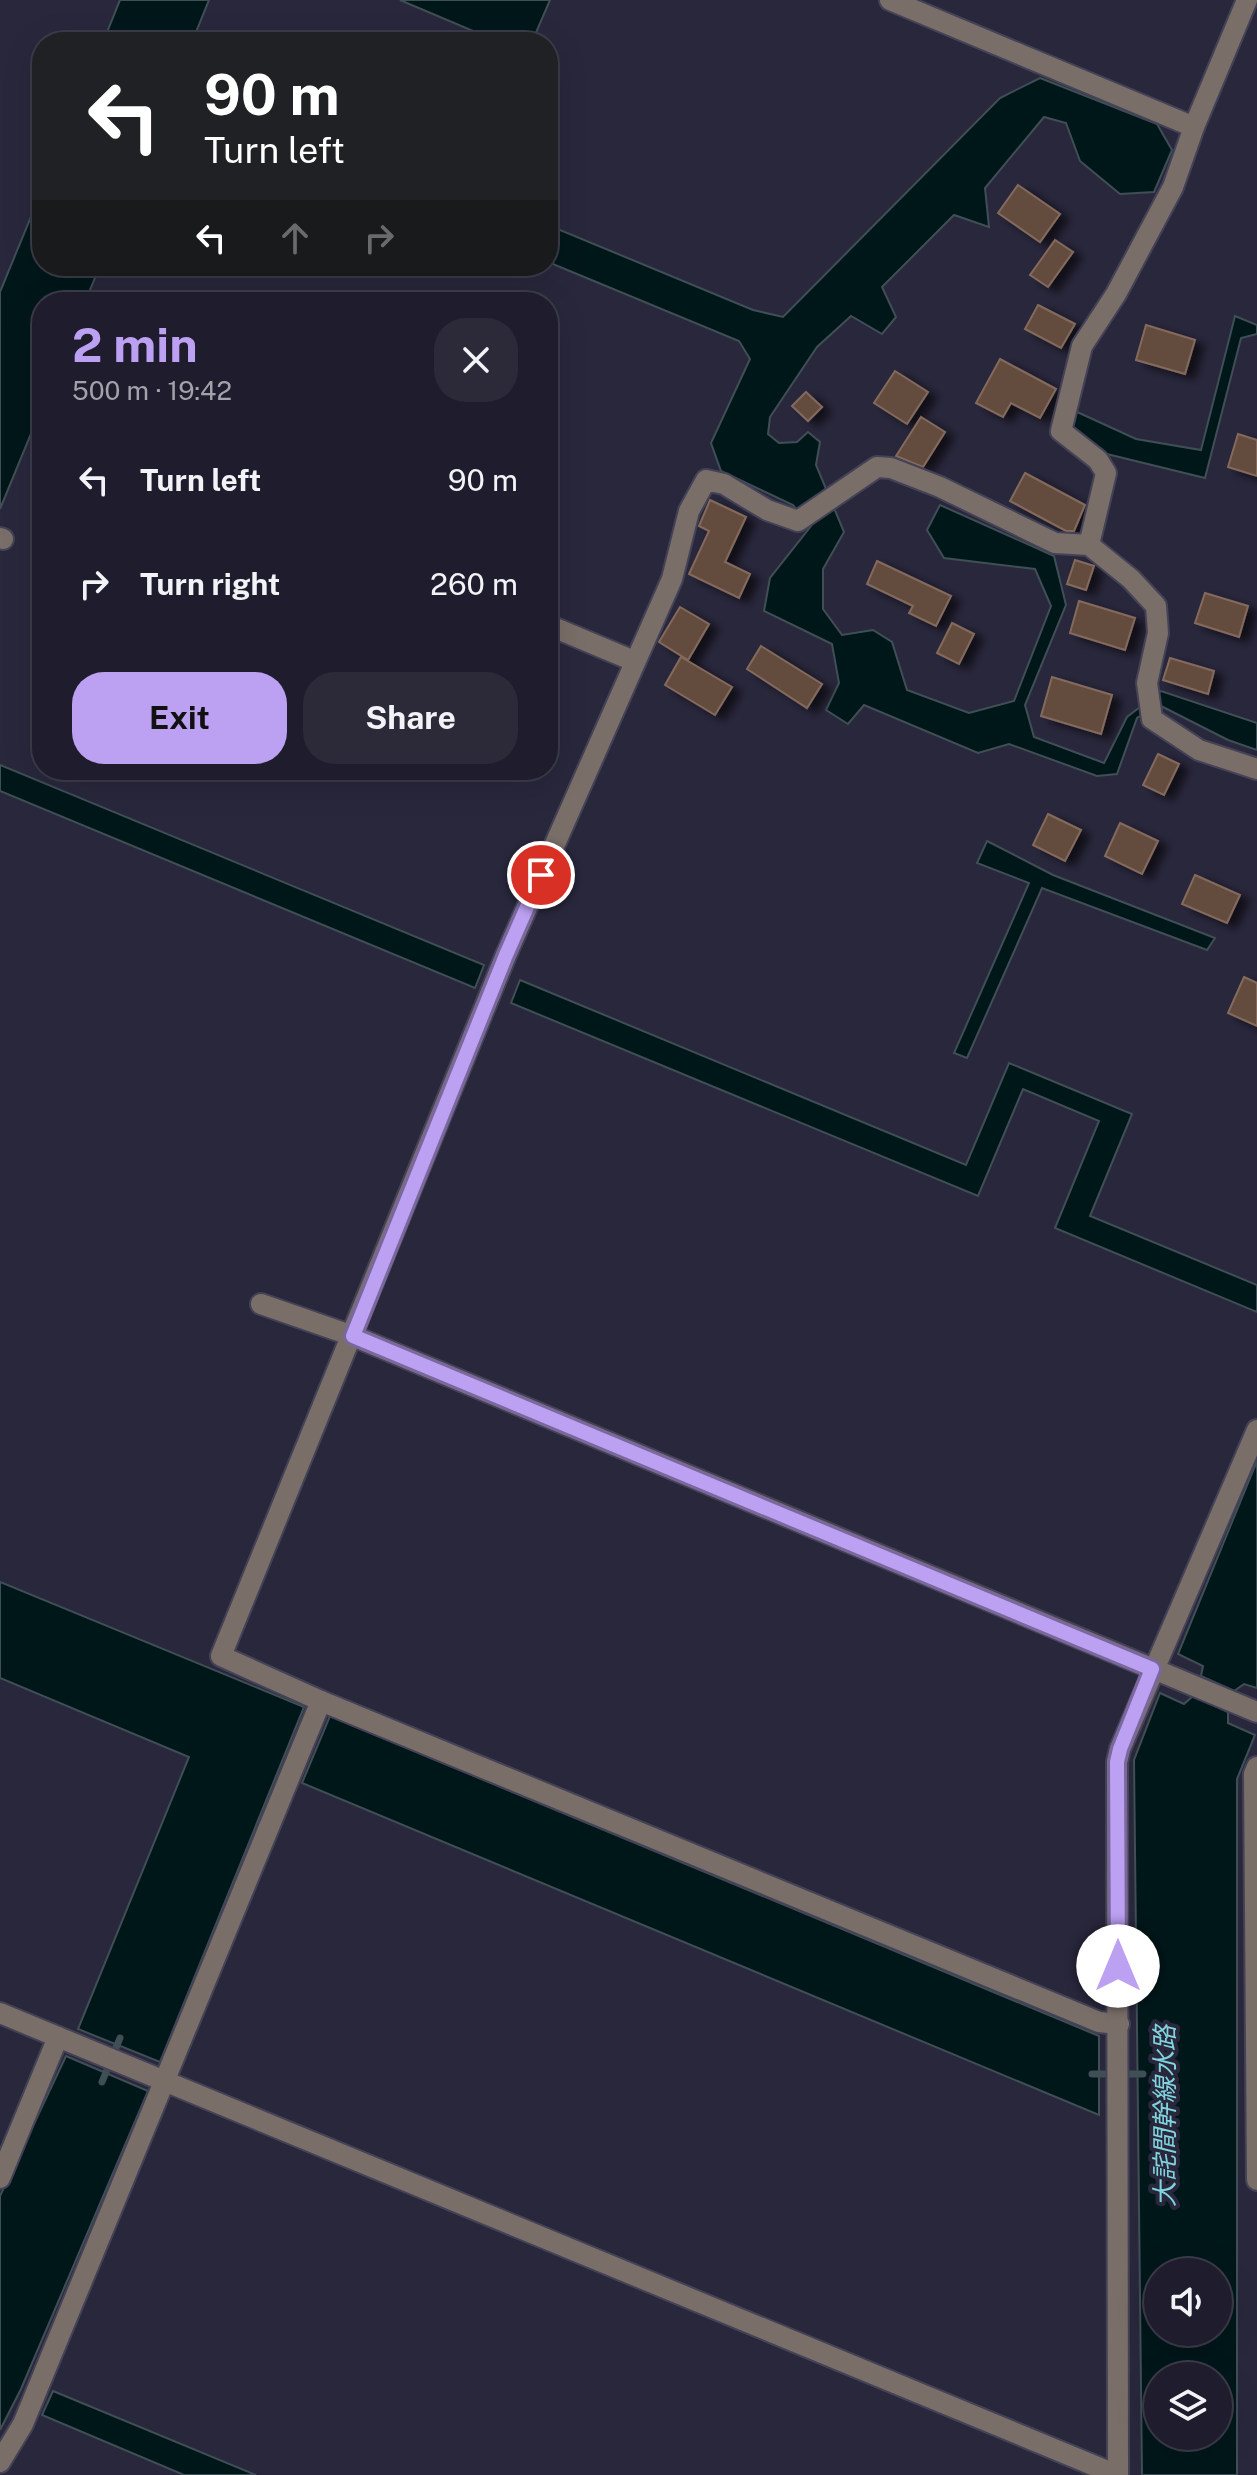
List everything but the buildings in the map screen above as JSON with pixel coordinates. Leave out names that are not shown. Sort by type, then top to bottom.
[{"type":"street","points":[[890,0],[1194,127]]},
{"type":"street","points":[[1089,545],[1106,473],[1098,460],[1061,431],[1082,346],[1116,294],[1173,187],[1194,127],[1247,0]]},
{"type":"street","points":[[1119,2024],[1099,2022],[321,1701],[221,1656],[506,955],[672,579],[689,511],[706,480],[724,484],[767,510],[798,521],[877,467],[891,468],[940,487],[1055,543],[1089,545],[1131,579],[1156,606],[1158,633],[1147,683],[1152,719],[1199,750],[1257,769]]},
{"type":"street","points":[[558,629],[634,661]]},
{"type":"street","points":[[261,1304],[353,1336],[1248,1708]]},
{"type":"street","points":[[0,2013],[1118,2475],[1117,1762],[1152,1669],[1257,1430]]},
{"type":"street","points":[[0,2462],[23,2424],[321,1701]]},
{"type":"street","points":[[1257,1767],[1254,1774],[1257,2180]]},
{"type":"street","points":[[0,2178],[58,2037]]},
{"type":"water","points":[[120,0],[209,0],[196,32],[107,32]]},
{"type":"water","points":[[400,0],[550,0],[536,32],[475,32]]},
{"type":"water","points":[[1040,78],[1157,124],[1172,150],[1154,192],[1120,194],[1080,161],[1066,123],[1044,117],[985,188],[989,227],[954,215],[882,287],[896,317],[882,334],[851,316],[817,347],[770,417],[768,434],[779,443],[797,442],[808,432],[820,442],[816,465],[844,532],[823,569],[823,609],[842,635],[873,630],[892,642],[907,690],[969,713],[1014,701],[1051,606],[1035,569],[944,558],[927,530],[940,505],[1054,556],[1066,605],[1025,705],[1034,737],[1104,763],[1127,717],[1161,691],[1257,723],[1257,750],[1228,740],[1159,705],[1137,718],[1117,774],[1097,776],[1009,744],[978,753],[864,705],[848,724],[826,710],[839,683],[832,644],[764,611],[770,578],[811,526],[793,505],[721,471],[711,443],[750,359],[739,341],[558,266],[558,229],[753,310],[783,317],[1000,98]]},
{"type":"water","points":[[32,214],[32,276],[96,276],[89,292],[32,292],[32,431],[0,509],[0,292]]},
{"type":"water","points":[[1235,316],[1257,325],[1257,334],[1241,338],[1205,478],[1107,454],[1072,428],[1075,411],[1136,439],[1201,450]]},
{"type":"water","points":[[0,765],[484,965],[475,988],[0,791]]},
{"type":"water","points":[[987,841],[1053,875],[1215,938],[1207,950],[1042,888],[967,1058],[954,1053],[1029,883],[977,863]]},
{"type":"water","points":[[520,980],[966,1165],[1009,1063],[1132,1114],[1090,1216],[1257,1285],[1257,1312],[1055,1228],[1099,1121],[1023,1089],[978,1196],[511,1003]]},
{"type":"water","points":[[1257,1461],[1257,1688],[1244,1684],[1234,1691],[1201,1676],[1203,1666],[1178,1654]]},
{"type":"water","points":[[0,1582],[304,1707],[160,2062],[78,2029],[189,1757],[0,1678]]},
{"type":"water","name":"大詫間幹線水路","points":[[1160,1693],[1184,1704],[1193,1696],[1228,1712],[1228,1723],[1255,1735],[1237,1779],[1237,2475],[1142,2475],[1134,1760]]},
{"type":"water","points":[[330,1716],[1099,2036],[1099,2115],[302,1783]]},
{"type":"water","points":[[66,2056],[148,2091],[21,2389],[0,2430],[0,2196]]},
{"type":"water","points":[[53,2391],[256,2475],[184,2475],[42,2415]]},
{"type":"waterway","points":[[102,2082],[120,2038]]},
{"type":"waterway","name":"大詫間幹線水路","points":[[1092,2074],[1143,2074]]},
{"type":"route","points":[[541,875],[353,1336],[1152,1669],[1117,1762],[1118,1966]]}]
